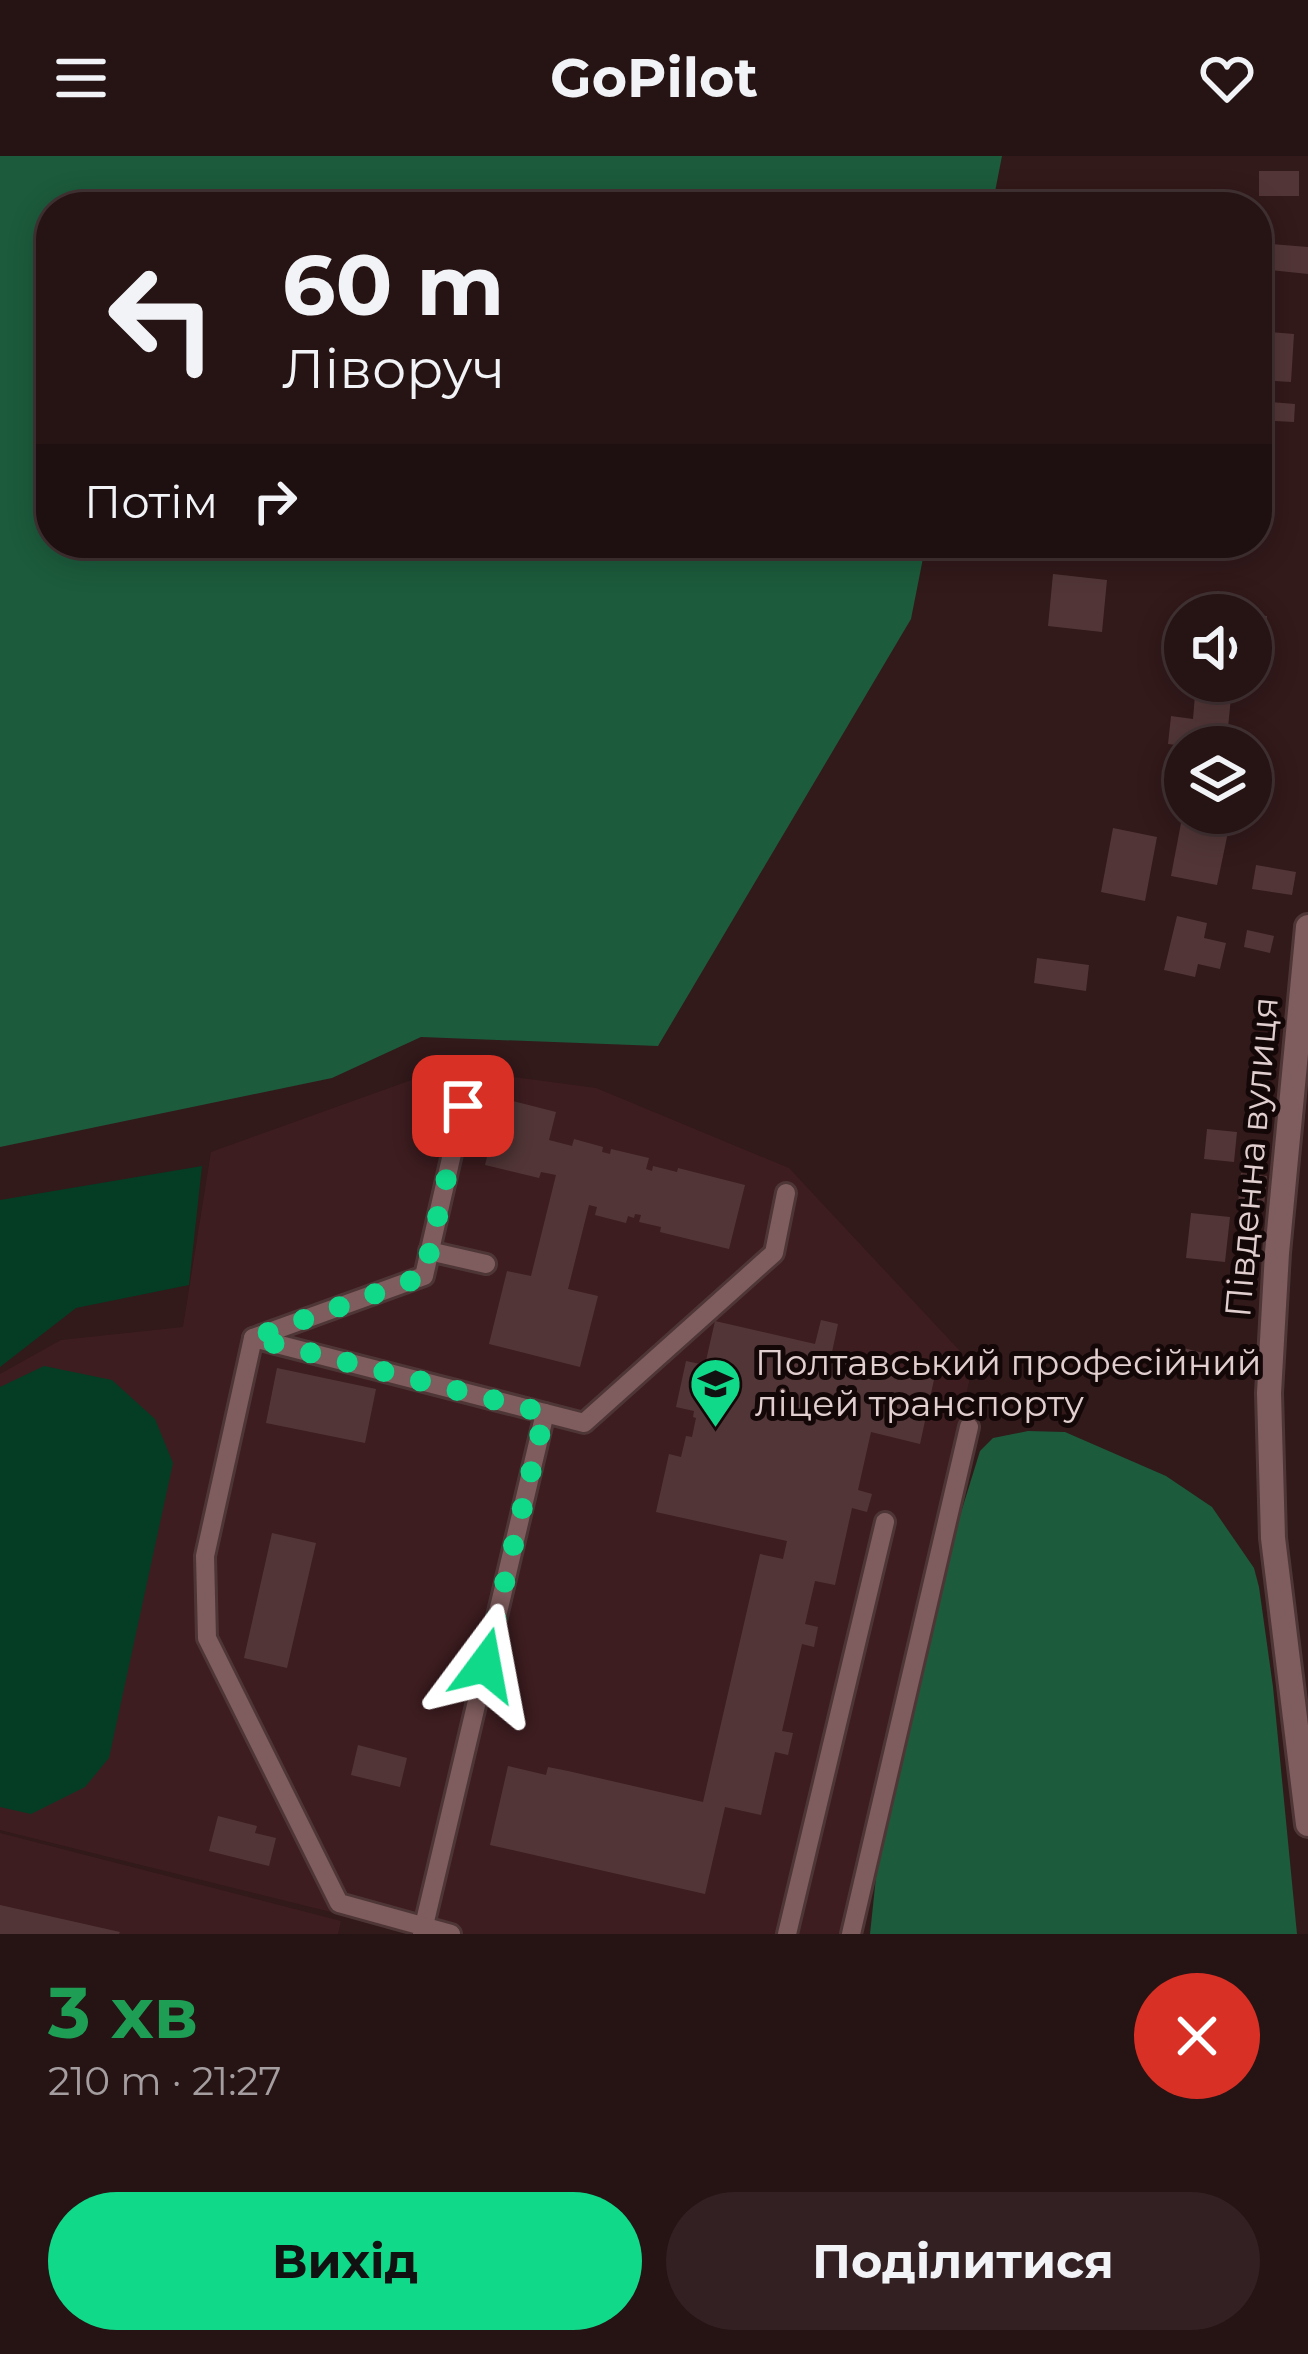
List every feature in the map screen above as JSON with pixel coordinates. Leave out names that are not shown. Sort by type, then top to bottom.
[{"type":"street","name":"Південна вулиця","points":[[1308,927],[1276,1253],[1269,1393],[1273,1538],[1308,1824]]},
{"type":"lane","points":[[253,1338],[424,1276],[463,1106]]},
{"type":"lane","points":[[253,1338],[584,1423],[774,1253],[787,1193]]},
{"type":"lane","points":[[429,1251],[486,1264]]},
{"type":"lane","points":[[253,1338],[205,1556],[207,1638],[339,1903],[423,1931],[451,1934]]},
{"type":"lane","points":[[423,1931],[545,1413]]},
{"type":"lane","points":[[851,1934],[968,1427]]},
{"type":"lane","points":[[787,1934],[885,1522]]},
{"type":"shaded area","points":[[445,1068],[596,1088],[789,1168],[973,1365],[841,1934],[420,1934],[0,1830],[0,1374],[61,1340],[183,1327],[211,1152]]},
{"type":"shaded area","points":[[0,1833],[341,1921],[338,1934],[0,1934]]},
{"type":"green space","points":[[0,156],[1002,156],[995,192],[36,192],[36,558],[923,558],[911,619],[658,1046],[421,1037],[332,1078],[0,1147]]},
{"type":"green space","points":[[202,1166],[189,1285],[76,1308],[0,1367],[0,1200]]},
{"type":"green space","points":[[44,1366],[112,1380],[155,1419],[173,1463],[109,1758],[85,1787],[31,1814],[0,1807],[0,1387]]},
{"type":"green space","points":[[1028,1431],[1065,1432],[1166,1476],[1212,1507],[1254,1568],[1273,1687],[1297,1934],[870,1934],[876,1877],[897,1778],[954,1535],[980,1451],[993,1438]]},
{"type":"building","points":[[1259,171],[1299,171],[1299,196],[1259,192]]},
{"type":"building","points":[[1272,244],[1308,247],[1308,274],[1272,270]]},
{"type":"building","points":[[1272,332],[1294,334],[1291,382],[1272,381]]},
{"type":"building","points":[[1272,402],[1295,404],[1294,422],[1272,421]]},
{"type":"building","points":[[1053,574],[1107,580],[1102,632],[1048,626]]},
{"type":"building","points":[[1194,702],[1231,702],[1228,726],[1170,726],[1171,716],[1193,719]]},
{"type":"building","points":[[1113,828],[1157,837],[1145,901],[1101,892]]},
{"type":"building","points":[[1179,834],[1228,834],[1217,885],[1171,876]]},
{"type":"building","points":[[1256,865],[1296,872],[1292,895],[1252,889]]},
{"type":"building","points":[[1177,916],[1207,923],[1204,938],[1226,943],[1220,969],[1198,964],[1195,977],[1164,970]]},
{"type":"building","points":[[1247,930],[1274,936],[1270,953],[1244,947]]},
{"type":"building","points":[[1037,958],[1089,965],[1086,991],[1034,983]]},
{"type":"building","points":[[501,1098],[556,1112],[549,1140],[572,1146],[574,1139],[603,1147],[602,1152],[610,1154],[611,1149],[649,1158],[646,1169],[652,1171],[653,1166],[677,1172],[678,1168],[745,1185],[729,1249],[660,1232],[661,1227],[639,1222],[641,1215],[628,1216],[626,1223],[595,1215],[597,1207],[589,1205],[568,1289],[598,1296],[580,1367],[489,1344],[507,1271],[531,1276],[556,1175],[541,1172],[539,1178],[485,1165],[487,1157],[474,1154],[488,1101],[500,1104]]},
{"type":"building","points":[[1207,1129],[1237,1132],[1234,1162],[1204,1159]]},
{"type":"building","points":[[1241,1173],[1267,1176],[1264,1206],[1238,1203]]},
{"type":"building","points":[[1191,1213],[1230,1217],[1225,1262],[1186,1258]]},
{"type":"building","points":[[821,1320],[838,1324],[832,1352],[935,1375],[920,1444],[871,1432],[858,1490],[872,1494],[867,1512],[852,1508],[835,1585],[815,1581],[805,1624],[818,1627],[814,1647],[802,1644],[782,1731],[793,1733],[788,1755],[775,1752],[761,1815],[725,1807],[705,1894],[490,1845],[508,1766],[546,1775],[548,1767],[703,1802],[760,1554],[783,1559],[787,1541],[656,1512],[669,1454],[681,1457],[696,1418],[694,1411],[676,1407],[686,1361],[705,1365],[715,1321],[815,1344]]},
{"type":"building","points":[[1176,1346],[1203,1353],[1198,1378],[1170,1372]]},
{"type":"building","points":[[277,1368],[376,1389],[365,1443],[266,1423]]},
{"type":"building","points":[[272,1533],[316,1543],[287,1668],[244,1658]]},
{"type":"building","points":[[358,1745],[407,1758],[400,1787],[351,1775]]},
{"type":"building","points":[[218,1816],[257,1826],[255,1833],[276,1838],[269,1866],[209,1851]]},
{"type":"building","points":[[0,1905],[120,1932],[0,1934]]},
{"type":"place","name":"Полтавський професійний ліцей транспорту","points":[[716,1429]]},
{"type":"route","points":[[463,1106],[424,1276],[253,1338],[545,1413],[485,1665]]}]
